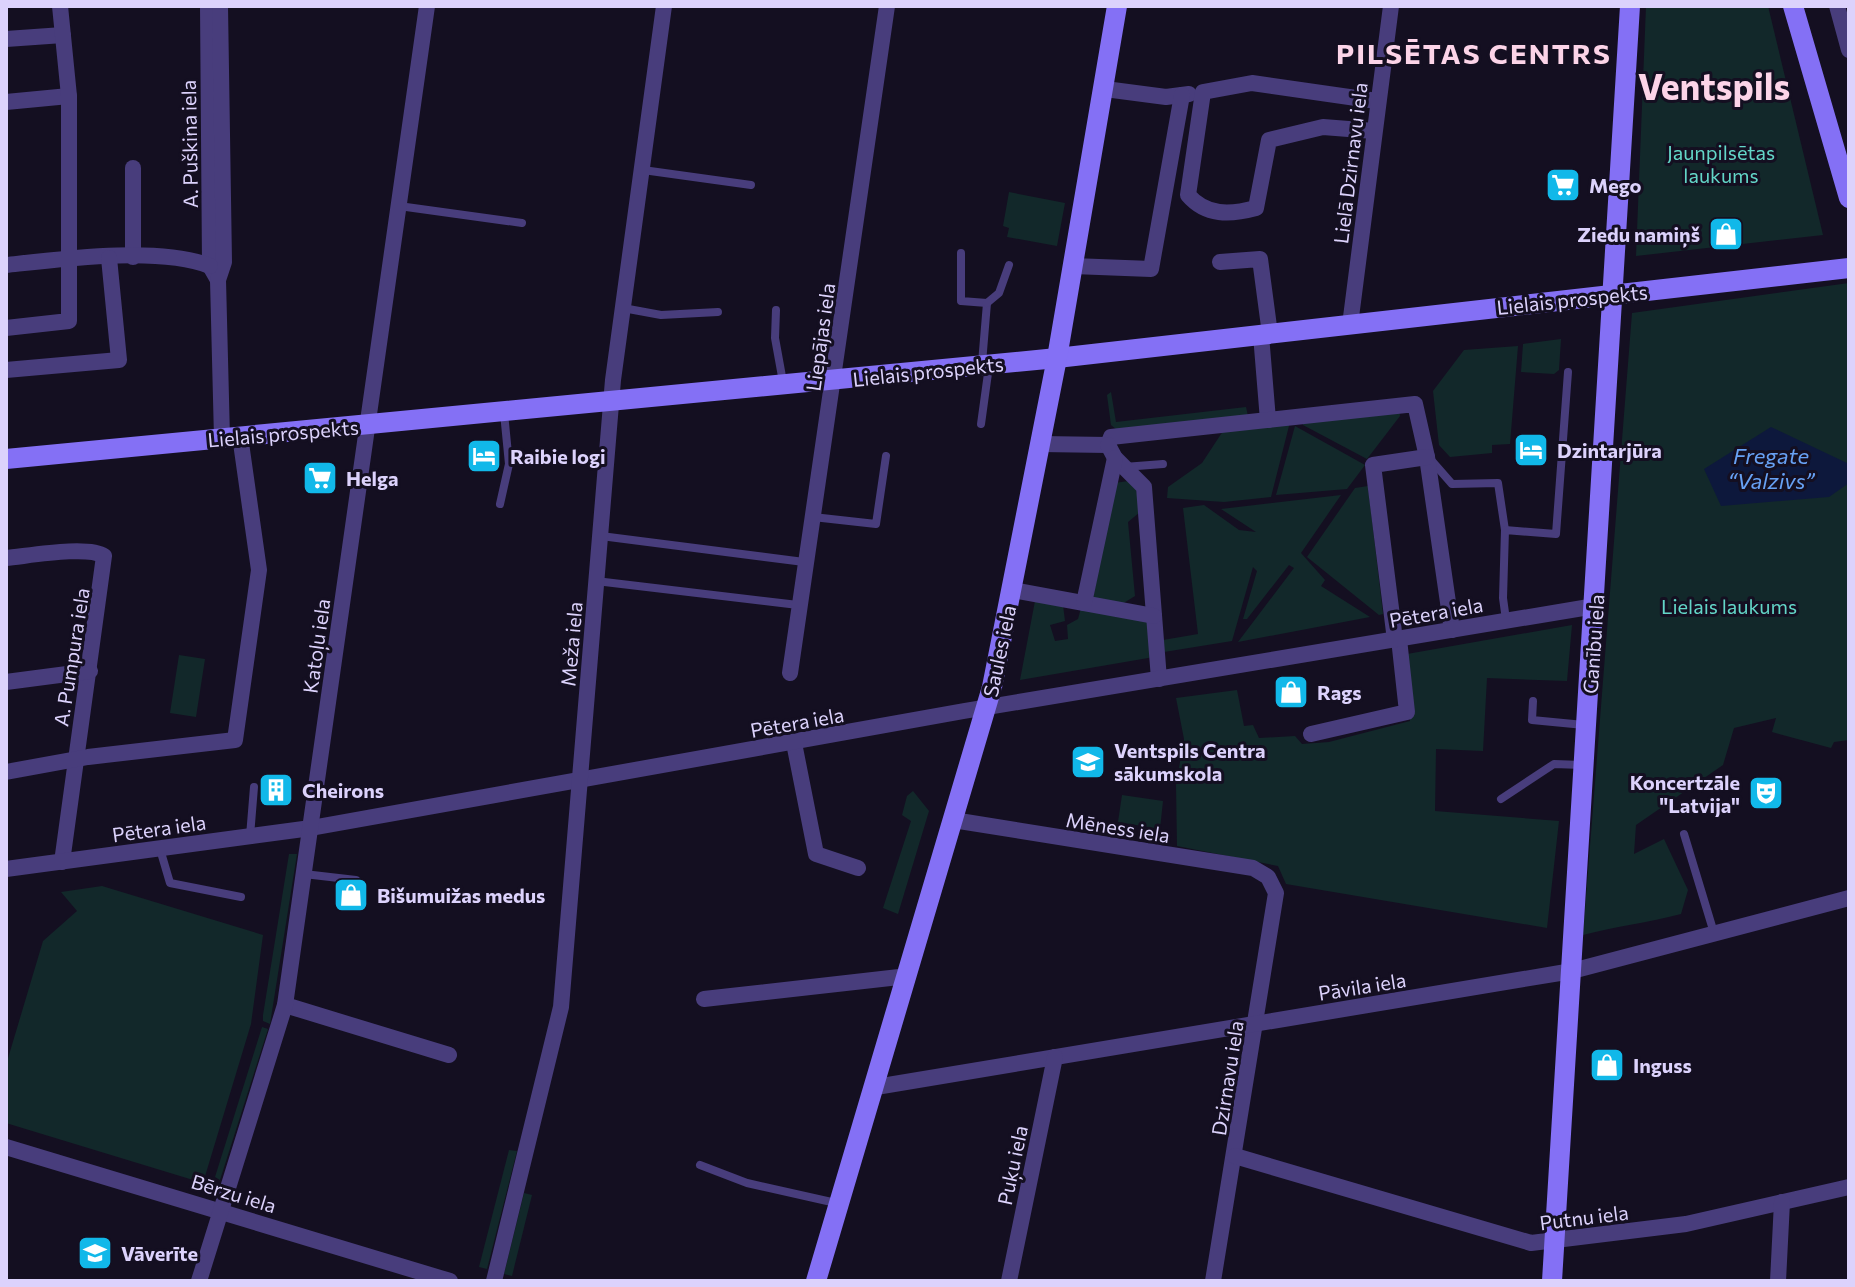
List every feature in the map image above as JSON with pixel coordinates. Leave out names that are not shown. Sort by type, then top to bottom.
[{"type":"street","points":[[6,328],[69,321],[69,96],[60,6]]},
{"type":"street","name":"A. Puškina iela","points":[[75,762],[88,757],[235,740],[259,570],[231,437],[214,273],[208,6]]},
{"type":"street","name":"A. Puškina iela","points":[[214,273],[224,262],[220,6]]},
{"type":"street","name":"Katoļu iela","points":[[199,1281],[285,1005],[427,6]]},
{"type":"street","name":"Meža iela","points":[[494,1281],[561,1007],[612,402],[664,6]]},
{"type":"street","name":"Liepājas iela","points":[[790,673],[887,6]]},
{"type":"street","name":"Saules iela","points":[[816,1281],[987,708],[1057,358],[1117,6]]},
{"type":"street","name":"Lielā Dzirnavu iela","points":[[1350,325],[1391,6]]},
{"type":"street","name":"Ganību iela","points":[[1552,1281],[1630,6]]},
{"type":"street","points":[[1793,6],[1849,198]]},
{"type":"street","points":[[1837,6],[1849,50]]},
{"type":"street","points":[[6,39],[63,35]]},
{"type":"street","points":[[1105,89],[1166,97],[1252,83],[1377,101]]},
{"type":"street","points":[[1203,92],[1188,195],[1200,208],[1239,212],[1256,208],[1269,140],[1323,127],[1374,131]]},
{"type":"street","points":[[1073,266],[1151,269],[1182,95]]},
{"type":"street","points":[[6,102],[69,96]]},
{"type":"street","points":[[133,168],[133,257]]},
{"type":"street","points":[[6,265],[160,253],[192,259],[214,273]]},
{"type":"street","points":[[6,370],[119,360],[109,258]]},
{"type":"street","points":[[1220,262],[1260,259],[1268,420]]},
{"type":"street","name":"Lielais prospekts","points":[[6,459],[834,382],[1849,268]]},
{"type":"street","points":[[1084,603],[1116,457],[1111,437],[1415,404],[1427,457],[1452,630]]},
{"type":"street","points":[[1041,444],[1116,457],[1144,487],[1159,679]]},
{"type":"street","points":[[1311,734],[1407,712],[1373,465],[1427,457]]},
{"type":"street","name":"A. Pumpura iela","points":[[6,558],[84,552],[98,552],[104,556],[62,862]]},
{"type":"street","points":[[1012,590],[1154,616]]},
{"type":"street","name":"Pētera iela","points":[[6,869],[311,828],[987,708],[1595,606]]},
{"type":"street","points":[[6,682],[90,671]]},
{"type":"street","points":[[794,743],[816,854],[858,868]]},
{"type":"street","points":[[6,772],[75,762]]},
{"type":"street","name":"Mēness iela","points":[[953,820],[1253,868],[1271,881]]},
{"type":"street","name":"Dzirnavu iela","points":[[1213,1281],[1276,893],[1271,881]]},
{"type":"street","name":"Pāvila iela","points":[[876,1087],[1572,971],[1849,898]]},
{"type":"street","points":[[704,999],[908,976]]},
{"type":"street","points":[[285,1005],[449,1055]]},
{"type":"street","name":"Puķu iela","points":[[1009,1281],[1055,1057]]},
{"type":"street","name":"Bērzu iela","points":[[6,1147],[220,1209],[413,1275],[450,1281]]},
{"type":"street","name":"Putnu iela","points":[[1235,1156],[1531,1243],[1686,1224],[1849,1187]]},
{"type":"street","points":[[1778,1281],[1782,1202]]},
{"type":"lane","points":[[643,170],[751,185]]},
{"type":"lane","points":[[398,205],[522,223]]},
{"type":"lane","points":[[961,253],[961,301],[987,303],[999,293],[1009,265]]},
{"type":"lane","points":[[981,424],[987,303]]},
{"type":"lane","points":[[623,308],[661,315],[718,312]]},
{"type":"lane","points":[[776,310],[775,338],[784,386]]},
{"type":"lane","points":[[1505,530],[1556,534],[1568,372]]},
{"type":"lane","points":[[500,504],[509,464],[504,412]]},
{"type":"lane","points":[[812,517],[876,524],[886,456]]},
{"type":"lane","points":[[1116,457],[1163,464]]},
{"type":"lane","points":[[1427,457],[1452,484],[1498,483],[1505,530],[1503,598],[1506,620]]},
{"type":"lane","points":[[601,536],[804,562]]},
{"type":"lane","points":[[596,581],[798,605]]},
{"type":"lane","points":[[1533,701],[1532,720],[1587,725]]},
{"type":"lane","points":[[1501,799],[1554,764],[1585,766]]},
{"type":"lane","points":[[250,836],[254,787]]},
{"type":"lane","points":[[1684,834],[1714,934]]},
{"type":"lane","points":[[160,848],[170,883],[241,897]]},
{"type":"lane","points":[[303,874],[356,880]]},
{"type":"lane","points":[[700,1165],[747,1183],[841,1204]]},
{"type":"green space","name":"Jaunpilsētas laukums","points":[[1646,6],[1768,6],[1823,235],[1636,256]]},
{"type":"green space","points":[[1009,192],[1065,203],[1057,246],[1007,237],[1009,228],[1003,226]]},
{"type":"green space","name":"Lielais laukums","points":[[1849,283],[1849,740],[1834,742],[1831,748],[1772,732],[1776,718],[1734,728],[1723,765],[1636,825],[1634,854],[1664,839],[1688,890],[1681,914],[1583,935],[1632,313]]},
{"type":"green space","points":[[1561,339],[1559,370],[1554,374],[1521,372],[1523,344]]},
{"type":"green space","points":[[1518,346],[1510,444],[1492,445],[1492,453],[1450,457],[1439,445],[1433,391],[1464,350]]},
{"type":"green space","points":[[1111,392],[1116,422],[1246,407],[1248,416],[1122,434],[1111,425],[1107,395]]},
{"type":"green space","points":[[1399,410],[1400,416],[1367,459],[1303,425],[1303,420]]},
{"type":"green space","points":[[1290,422],[1271,497],[1224,502],[1167,498],[1168,487],[1202,463],[1225,428]]},
{"type":"green space","points":[[1295,426],[1365,465],[1347,489],[1276,495]]},
{"type":"green space","points":[[1129,481],[1136,488],[1140,512],[1128,522],[1135,596],[1122,604],[1093,599],[1114,483]]},
{"type":"green space","points":[[1368,486],[1383,614],[1379,615],[1307,557],[1355,488]]},
{"type":"green space","points":[[1341,495],[1301,553],[1325,580],[1321,586],[1370,617],[1238,642],[1294,568],[1289,565],[1247,619],[1243,619],[1257,571],[1253,567],[1232,641],[1164,652],[1163,640],[1198,634],[1183,508],[1204,505],[1239,530],[1256,532],[1221,509]]},
{"type":"green space","points":[[1035,601],[1063,605],[1065,621],[1050,625],[1055,641],[1068,639],[1067,625],[1078,619],[1081,608],[1150,621],[1154,657],[1020,680]]},
{"type":"green space","points":[[1572,625],[1567,681],[1487,678],[1483,751],[1436,749],[1435,811],[1559,821],[1547,928],[1286,884],[1278,866],[1177,846],[1176,785],[1184,739],[1176,698],[1237,690],[1244,726],[1253,725],[1259,738],[1295,736],[1302,744],[1329,742],[1410,721],[1407,654]]},
{"type":"green space","points":[[179,655],[205,659],[196,717],[170,713]]},
{"type":"green space","points":[[913,791],[929,811],[898,914],[883,908],[911,821],[902,815],[907,796]]},
{"type":"green space","points":[[1122,795],[1163,801],[1160,829],[1118,822]]},
{"type":"green space","points":[[289,854],[297,854],[270,1024],[263,1021],[263,1015]]},
{"type":"green space","points":[[102,886],[263,935],[251,1024],[203,1183],[6,1123],[6,1065],[43,941],[77,911],[61,892]]},
{"type":"green space","points":[[262,1027],[268,1029],[220,1180],[215,1177]]},
{"type":"green space","points":[[509,1150],[517,1151],[487,1269],[479,1267]]},
{"type":"green space","points":[[524,1193],[532,1195],[512,1276],[504,1274]]},
{"type":"water","name":"Fregate “Valzivs”","points":[[1771,427],[1849,464],[1849,483],[1829,497],[1721,506],[1704,469]]},
{"type":"place","name":"Mego","points":[[1563,185]]},
{"type":"place","name":"Ziedu namiņš","points":[[1726,234]]},
{"type":"place","name":"Dzintarjūra","points":[[1531,450]]},
{"type":"place","name":"Raibie logi","points":[[484,456]]},
{"type":"place","name":"Helga","points":[[320,478]]},
{"type":"place","name":"Rags","points":[[1291,692]]},
{"type":"place","name":"Ventspils Centra sākumskola","points":[[1088,762]]},
{"type":"place","name":"Cheirons","points":[[276,790]]},
{"type":"place","name":"Koncertzāle \"Latvija\"","points":[[1766,793]]},
{"type":"place","name":"Bišumuižas medus","points":[[351,895]]},
{"type":"place","name":"Inguss","points":[[1607,1065]]},
{"type":"place","name":"Vāverīte","points":[[95,1253]]},
{"type":"district","name":"PILSĒTAS CENTRS","points":[[1474,53]]},
{"type":"district","name":"Ventspils","points":[[1714,85]]}]
